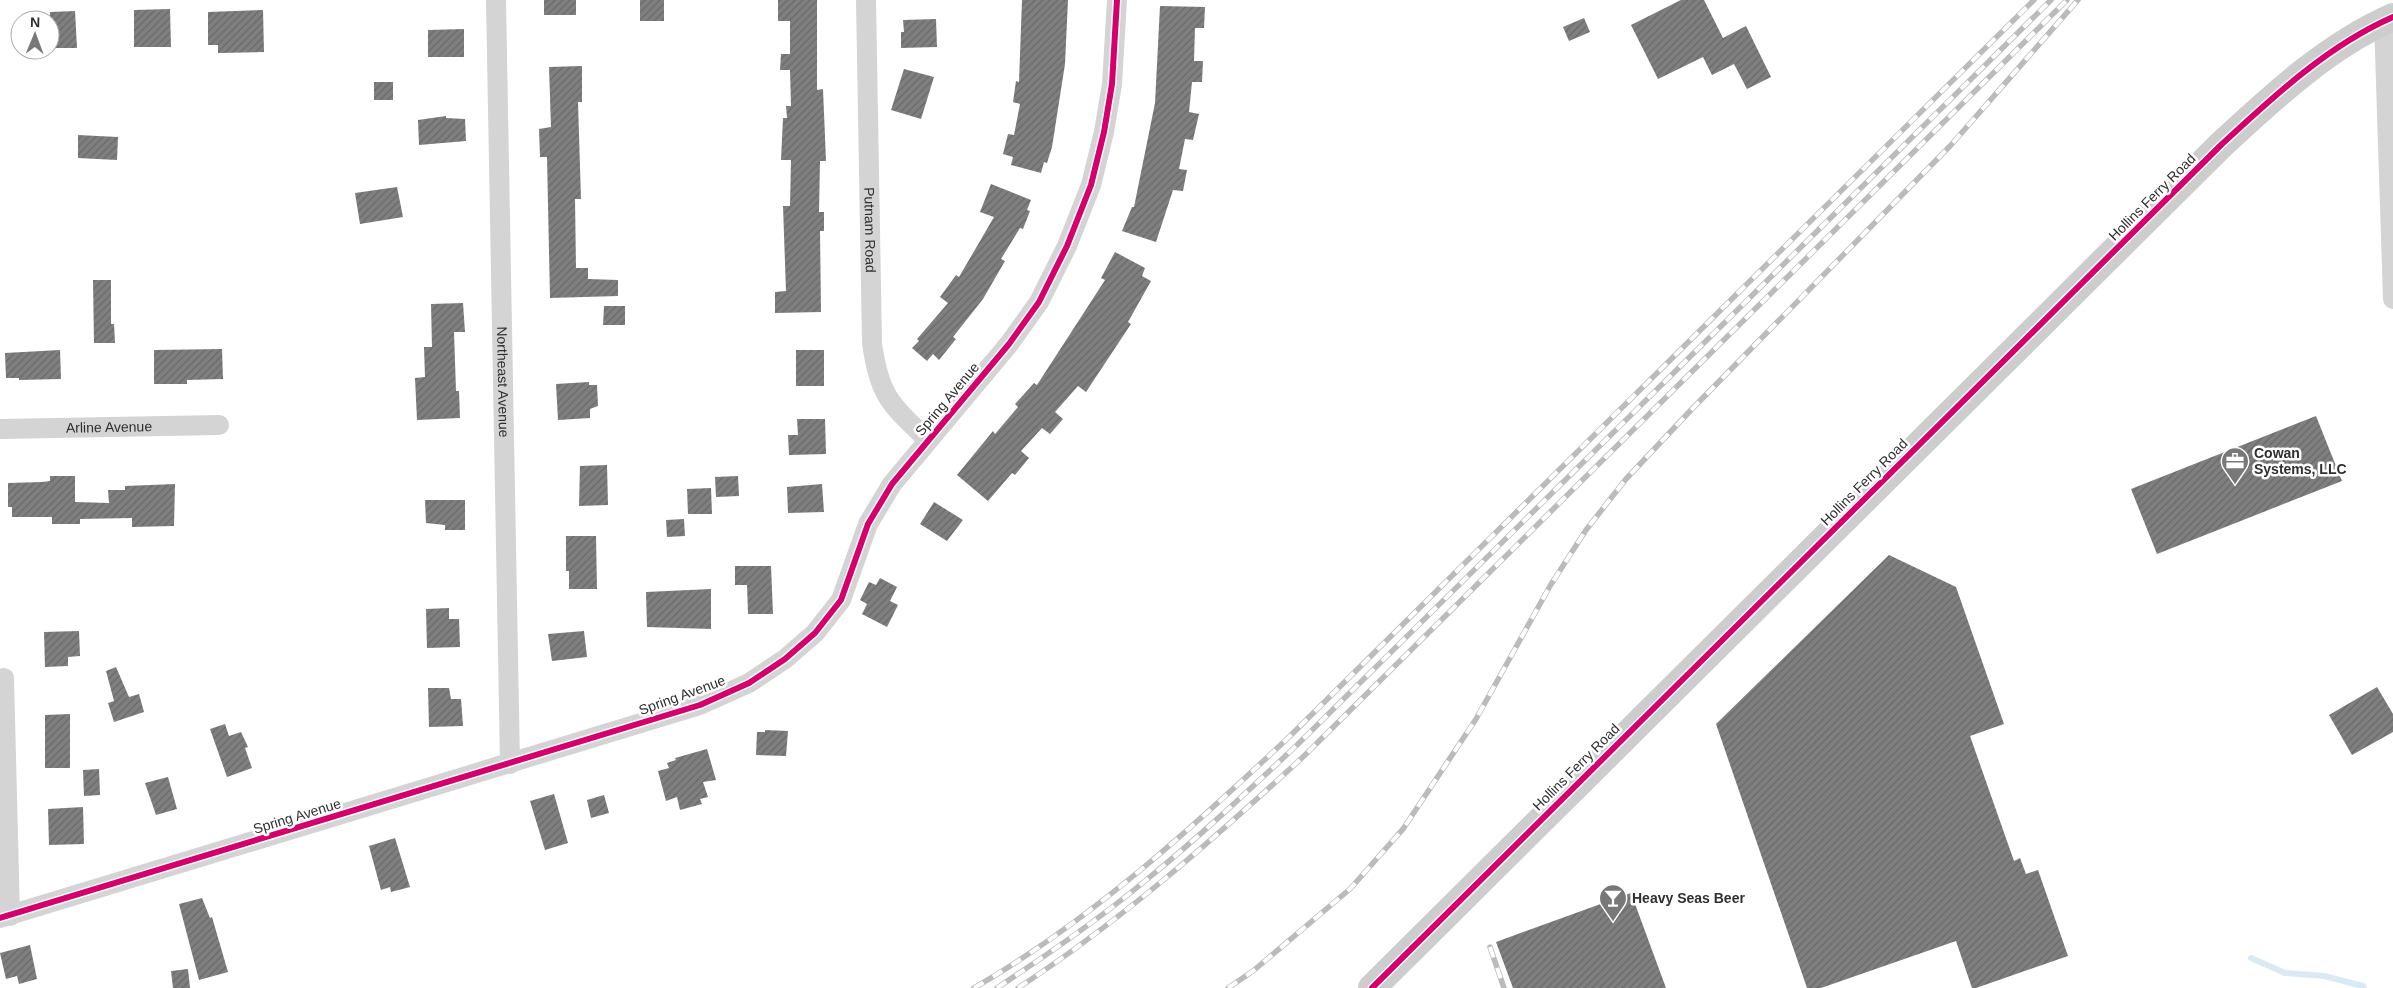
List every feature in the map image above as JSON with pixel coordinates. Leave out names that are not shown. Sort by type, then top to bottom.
[{"type":"street","name":"Northeast Avenue","points":[[496,0],[510,764]]},
{"type":"street","name":"Putnam Road","points":[[866,0],[872,343],[875,366],[881,388],[895,408],[928,440]]},
{"type":"street","name":"Spring Avenue","points":[[5,917],[700,705],[748,683],[785,659],[815,633],[841,600],[868,524],[892,484],[1009,344],[1039,302],[1067,246],[1091,185],[1104,132],[1112,84],[1116,0]]},
{"type":"street","points":[[2389,19],[2393,300]]},
{"type":"street","name":"Hollins Ferry Road","points":[[1372,988],[2221,145],[2277,93],[2329,53],[2389,19]]},
{"type":"street","name":"Arline Avenue","points":[[0,430],[219,425]]},
{"type":"street","points":[[4,678],[5,917]]},
{"type":"building","points":[[544,0],[576,0],[576,15],[544,15]]},
{"type":"building","points":[[640,0],[664,0],[664,21],[640,21]]},
{"type":"building","points":[[778,0],[817,0],[817,90],[823,89],[826,161],[820,161],[819,212],[824,212],[824,231],[820,231],[821,312],[775,313],[775,292],[786,291],[783,206],[790,206],[791,160],[781,160],[783,118],[787,118],[786,106],[791,106],[790,70],[780,70],[781,54],[790,54],[790,21],[778,21]]},
{"type":"building","points":[[1022,0],[1068,0],[1065,64],[1052,147],[1047,163],[1044,162],[1041,173],[1011,165],[1013,157],[1003,154],[1008,134],[1014,135],[1020,104],[1013,102],[1016,81],[1019,82]]},
{"type":"building","points":[[1681,0],[1704,0],[1723,38],[1746,26],[1771,77],[1747,89],[1734,64],[1712,75],[1703,57],[1658,79],[1631,25]]},
{"type":"building","points":[[1160,6],[1205,7],[1204,28],[1195,28],[1194,61],[1203,61],[1202,82],[1192,82],[1189,112],[1199,114],[1193,140],[1185,139],[1179,169],[1187,170],[1183,191],[1173,190],[1156,242],[1122,231],[1132,207],[1134,207],[1155,103]]},
{"type":"building","points":[[170,9],[171,47],[134,47],[134,10]]},
{"type":"building","points":[[263,10],[264,52],[218,53],[218,45],[208,45],[208,12]]},
{"type":"building","points":[[75,11],[77,48],[60,48],[60,12]]},
{"type":"building","points":[[1584,18],[1590,32],[1569,41],[1563,27]]},
{"type":"building","points":[[936,19],[937,47],[901,48],[901,32],[904,32],[903,20]]},
{"type":"building","points":[[464,29],[464,57],[428,57],[428,30]]},
{"type":"building","points":[[582,66],[582,102],[578,102],[581,199],[575,199],[576,268],[588,268],[588,279],[618,280],[618,296],[550,298],[547,157],[540,157],[539,129],[551,127],[549,67]]},
{"type":"building","points":[[904,69],[934,77],[921,119],[891,110]]},
{"type":"building","points":[[374,82],[393,82],[393,100],[374,100]]},
{"type":"building","points":[[446,116],[446,118],[465,119],[466,141],[419,145],[418,120]]},
{"type":"building","points":[[78,135],[118,137],[117,160],[78,158]]},
{"type":"building","points":[[991,184],[1031,200],[1027,210],[1030,211],[1023,229],[1020,228],[1001,259],[1005,261],[983,299],[953,337],[956,339],[939,360],[933,354],[927,361],[912,348],[919,341],[917,339],[948,303],[940,297],[956,275],[959,277],[994,217],[980,212]]},
{"type":"building","points":[[397,187],[403,217],[360,224],[355,193]]},
{"type":"building","points":[[1115,252],[1145,268],[1142,276],[1151,281],[1128,322],[1131,324],[1086,392],[1078,386],[1055,412],[1063,419],[1050,434],[1042,428],[1021,451],[1029,458],[1015,475],[1012,473],[988,501],[957,475],[993,431],[995,434],[1018,407],[1015,404],[1034,383],[1037,385],[1105,280],[1101,278]]},
{"type":"building","points":[[93,280],[111,280],[111,324],[114,324],[115,343],[94,343]]},
{"type":"building","points":[[463,303],[465,332],[454,332],[456,391],[459,391],[460,418],[417,420],[415,378],[425,377],[424,347],[432,347],[431,304]]},
{"type":"building","points":[[604,306],[625,306],[625,325],[603,325]]},
{"type":"building","points":[[222,349],[223,379],[187,380],[187,384],[154,384],[154,350]]},
{"type":"building","points":[[60,350],[61,379],[19,380],[19,378],[6,378],[5,353]]},
{"type":"building","points":[[796,350],[824,350],[824,386],[796,386]]},
{"type":"building","points":[[589,382],[589,385],[597,385],[598,406],[590,409],[590,418],[558,420],[556,384]]},
{"type":"building","points":[[2316,416],[2342,481],[2157,554],[2131,489]]},
{"type":"building","points":[[797,419],[825,419],[826,454],[789,455],[788,435],[798,435]]},
{"type":"building","points":[[607,465],[608,505],[579,506],[580,466]]},
{"type":"building","points":[[50,476],[75,476],[75,502],[109,503],[108,490],[125,490],[125,486],[175,484],[174,526],[132,527],[132,518],[80,519],[80,524],[52,524],[52,517],[12,517],[12,507],[8,507],[8,483],[50,481]]},
{"type":"building","points":[[738,476],[739,496],[716,497],[715,477]]},
{"type":"building","points":[[822,484],[824,512],[788,513],[787,487]]},
{"type":"building","points":[[711,488],[712,514],[688,514],[687,489]]},
{"type":"building","points":[[425,500],[465,500],[465,530],[445,530],[445,525],[426,523]]},
{"type":"building","points":[[934,502],[963,520],[947,541],[920,524]]},
{"type":"building","points":[[684,519],[685,536],[667,537],[666,520]]},
{"type":"building","points":[[566,536],[596,536],[597,589],[569,589],[569,571],[566,571]]},
{"type":"building","points":[[1889,555],[1956,587],[2004,724],[1970,736],[2014,861],[2020,858],[2026,874],[2038,870],[2068,956],[1976,988],[1972,988],[1956,941],[1821,988],[1807,988],[1716,724]]},
{"type":"building","points":[[735,566],[771,566],[773,614],[748,614],[747,585],[735,585]]},
{"type":"building","points":[[880,578],[897,587],[890,601],[898,605],[887,627],[862,614],[867,604],[860,600],[869,582],[876,585]]},
{"type":"building","points":[[711,589],[711,629],[647,627],[646,592]]},
{"type":"building","points":[[449,608],[449,619],[459,619],[460,647],[427,648],[426,609]]},
{"type":"building","points":[[79,631],[80,656],[68,657],[68,666],[45,667],[44,632]]},
{"type":"building","points":[[584,631],[587,657],[552,661],[548,634]]},
{"type":"building","points":[[116,667],[129,697],[139,694],[144,712],[114,722],[108,703],[114,701],[106,671]]},
{"type":"building","points":[[2377,687],[2393,714],[2393,732],[2352,755],[2329,715]]},
{"type":"building","points":[[428,688],[449,688],[451,699],[461,699],[463,726],[429,727]]},
{"type":"building","points":[[70,714],[70,768],[45,768],[45,715]]},
{"type":"building","points":[[225,724],[229,736],[241,732],[248,747],[245,748],[252,768],[227,777],[210,729]]},
{"type":"building","points":[[765,730],[788,731],[786,756],[756,755],[757,732],[765,732]]},
{"type":"building","points":[[707,749],[716,780],[703,782],[708,797],[700,799],[702,804],[680,810],[677,797],[666,801],[658,771],[669,768],[667,763],[676,760],[675,758]]},
{"type":"building","points":[[99,769],[100,795],[84,796],[83,770]]},
{"type":"building","points":[[168,777],[177,809],[156,815],[145,783]]},
{"type":"building","points":[[554,794],[568,843],[545,850],[530,801]]},
{"type":"building","points":[[604,795],[609,813],[591,818],[587,800]]},
{"type":"building","points":[[83,807],[84,844],[49,845],[48,809]]},
{"type":"building","points":[[395,838],[410,887],[391,892],[390,887],[381,890],[369,846]]},
{"type":"building","points":[[1631,893],[1666,988],[1513,988],[1496,942]]},
{"type":"building","points":[[202,898],[210,918],[212,917],[228,972],[199,980],[179,904]]},
{"type":"building","points":[[30,945],[37,979],[19,984],[17,976],[6,979],[0,953]]},
{"type":"building","points":[[188,969],[190,988],[173,988],[171,971]]},
{"type":"waterway","points":[[2251,958],[2285,973],[2324,976],[2363,986],[2364,988]]},
{"type":"railway","points":[[974,988],[1017,962],[1099,903],[1138,872],[1288,738],[2034,0]]},
{"type":"railway","points":[[997,988],[1109,909],[1165,865],[1278,763],[2051,0]]},
{"type":"railway","points":[[1018,988],[1094,935],[1166,878],[1304,756],[2067,0]]},
{"type":"railway","points":[[1228,988],[1253,971],[1350,889],[1403,829],[1476,719],[1550,586],[1586,530],[1626,479],[1691,410],[1951,145],[2078,0]]},
{"type":"railway","points":[[1490,947],[1504,988]]},
{"type":"cycle path","points":[[0,918],[700,705],[749,683],[785,659],[815,633],[841,600],[868,524],[892,484],[1009,344],[1039,302],[1067,246],[1091,185],[1104,132],[1112,84],[1117,0]]},
{"type":"cycle path","points":[[1372,988],[2221,145],[2281,91],[2323,58],[2346,42],[2393,17]]},
{"type":"place","name":"Cowan Systems, LLC","points":[[2235,485]]},
{"type":"place","name":"Heavy Seas Beer","points":[[1613,922]]}]
